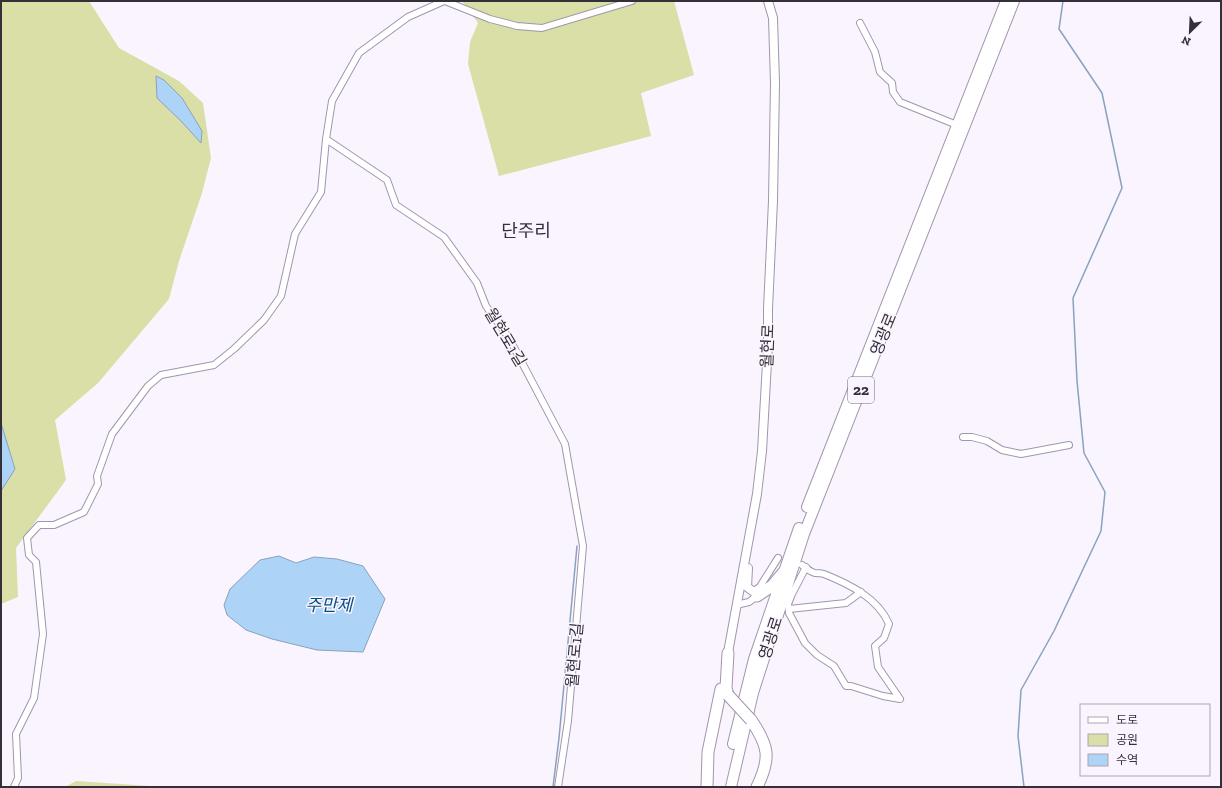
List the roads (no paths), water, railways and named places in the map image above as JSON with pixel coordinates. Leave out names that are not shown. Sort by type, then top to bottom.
[{"type":"highway","points":[[759,592],[772,586],[782,573]]},
{"type":"highway","points":[[707,787],[708,752],[726,688],[728,653]]},
{"type":"highway","points":[[724,692],[751,720],[763,736],[766,752],[765,770],[757,787]]},
{"type":"main road","name":"영광로","points":[[724,787],[754,659],[782,573],[826,457],[994,32],[1004,1]]},
{"type":"main road","name":"영광로","points":[[731,787],[753,693],[804,534],[1014,1]]},
{"type":"street","points":[[14,787],[18,778],[16,734],[34,698],[43,634],[36,562],[29,555],[27,538],[38,525],[54,525],[84,512],[98,484],[96,476],[112,434],[148,386],[161,375],[214,365],[234,349],[264,320],[281,296],[295,234],[321,192],[326,139],[332,100],[359,53],[408,17],[444,1],[490,19],[517,26],[542,28],[632,1]]},
{"type":"street","name":"월현로","points":[[728,653],[750,535],[762,451],[768,345],[775,83],[773,18],[768,1]]},
{"type":"street","points":[[860,23],[875,52],[880,72],[892,83],[893,92],[900,102],[952,123]]},
{"type":"street","name":"월현로1길","points":[[326,139],[387,180],[396,205],[444,237],[477,283],[486,306],[509,338],[565,444],[583,546],[568,721],[558,787]]},
{"type":"street","points":[[963,437],[972,437],[987,441],[1002,450],[1021,454],[1069,445]]},
{"type":"street","points":[[750,535],[747,587],[754,592],[759,592]]},
{"type":"street","points":[[736,605],[749,602],[759,592],[778,558]]},
{"type":"street","points":[[804,566],[813,573],[822,573],[858,589],[861,592],[885,615],[888,624],[884,638],[875,646],[876,660],[878,667],[900,699],[846,686],[834,666],[805,643],[788,609],[792,594],[804,566]]},
{"type":"street","points":[[788,609],[846,603],[861,592]]},
{"type":"water","points":[[156,76],[164,80],[182,98],[202,131],[201,143],[157,98]]},
{"type":"water","points":[[1,423],[15,469],[1,491]]},
{"type":"water","name":"주만제","points":[[279,556],[296,563],[314,557],[337,559],[363,566],[385,599],[363,652],[317,650],[272,639],[246,630],[227,615],[224,605],[230,589],[260,560]]},
{"type":"waterway","points":[[1024,787],[1018,736],[1021,690],[1054,631],[1101,531],[1105,492],[1084,453],[1077,381],[1073,298],[1122,188],[1102,93],[1059,29],[1063,1]]},
{"type":"waterway","points":[[553,787],[577,546]]},
{"type":"district","name":"단주리","points":[[526,231]]}]
